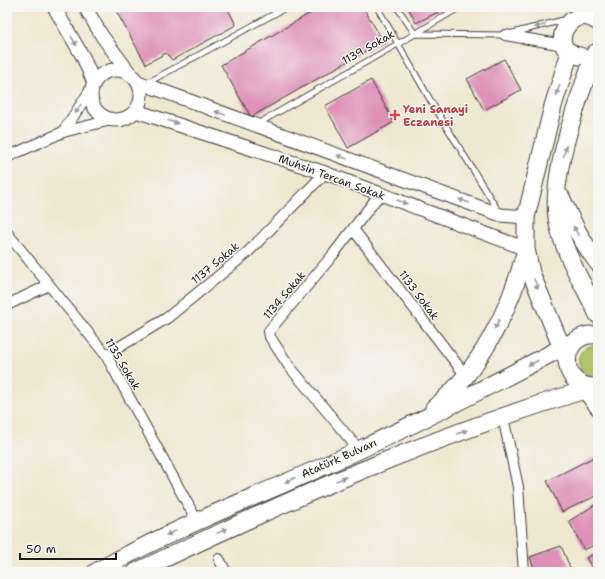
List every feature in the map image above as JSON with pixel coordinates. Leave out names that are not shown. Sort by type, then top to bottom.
[{"type":"highway","points":[[589,386],[572,376],[531,273],[526,248],[526,217],[567,48],[562,34],[564,27],[579,13],[598,22]]},
{"type":"highway","points":[[567,48],[582,57],[596,51]]},
{"type":"highway","points":[[596,51],[574,113],[558,188],[557,218],[570,258],[598,315]]},
{"type":"highway","points":[[558,188],[573,226],[598,263]]},
{"type":"highway","points":[[400,429],[435,408],[458,387],[481,355],[518,279],[526,248]]},
{"type":"highway","name":"Atatürk Bulvarı","points":[[96,572],[197,521],[359,450],[400,429],[564,354],[591,335]]},
{"type":"highway","name":"Atatürk Bulvarı","points":[[136,572],[262,512],[416,448],[589,386]]},
{"type":"main road","points":[[589,386],[598,408]]},
{"type":"street","points":[[54,7],[83,57],[93,85],[91,97],[94,108],[101,116],[111,120]]},
{"type":"street","points":[[7,157],[63,132],[111,120],[120,120],[129,117],[136,111],[140,102],[141,92],[138,81],[102,36],[89,8]]},
{"type":"street","name":"1139 Sokak","points":[[505,35],[567,48]]},
{"type":"street","points":[[63,132],[101,75],[110,71],[121,71],[138,81]]},
{"type":"street","name":"Muhsin Tercan Sokak","points":[[138,81],[254,126],[501,215],[526,217]]},
{"type":"street","name":"Muhsin Tercan Sokak","points":[[136,111],[326,173],[526,248]]},
{"type":"street","name":"1137 Sokak","points":[[106,355],[167,318],[248,252],[326,173]]},
{"type":"street","name":"1134 Sokak","points":[[359,450],[289,366],[270,337],[269,331],[380,194]]},
{"type":"street","name":"1133 Sokak","points":[[353,229],[466,376]]},
{"type":"street","name":"1135 Sokak","points":[[7,234],[106,355],[197,521]]},
{"type":"street","points":[[7,305],[49,285]]},
{"type":"street","points":[[503,417],[518,487],[524,572]]},
{"type":"street","points":[[219,559],[226,572]]},
{"type":"lane","points":[[138,81],[287,7]]},
{"type":"lane","points":[[377,7],[432,103],[501,215]]},
{"type":"lane","points":[[397,7],[415,34],[460,7]]},
{"type":"lane","name":"1139 Sokak","points":[[254,126],[415,34],[505,35],[579,13]]},
{"type":"green space","points":[[593,345],[598,346],[598,375],[585,373],[579,363],[581,352]]},
{"type":"building","points":[[118,7],[231,7],[228,9],[236,25],[172,60],[166,53],[146,64],[115,9]]},
{"type":"building","points":[[321,7],[363,7],[383,41],[251,117],[221,65]]},
{"type":"building","points":[[408,7],[448,7],[416,23]]},
{"type":"building","points":[[504,59],[521,90],[484,110],[467,79]]},
{"type":"building","points":[[371,80],[394,122],[348,148],[325,106]]},
{"type":"building","points":[[596,456],[598,459],[598,495],[562,512],[547,481]]},
{"type":"building","points":[[598,503],[598,543],[584,550],[569,521]]},
{"type":"building","points":[[561,546],[572,572],[535,572],[530,557]]},
{"type":"building","points":[[598,552],[598,572],[595,572],[586,558]]},
{"type":"place","name":"Yeni Sanayi Eczanesi","points":[[395,115]]}]
